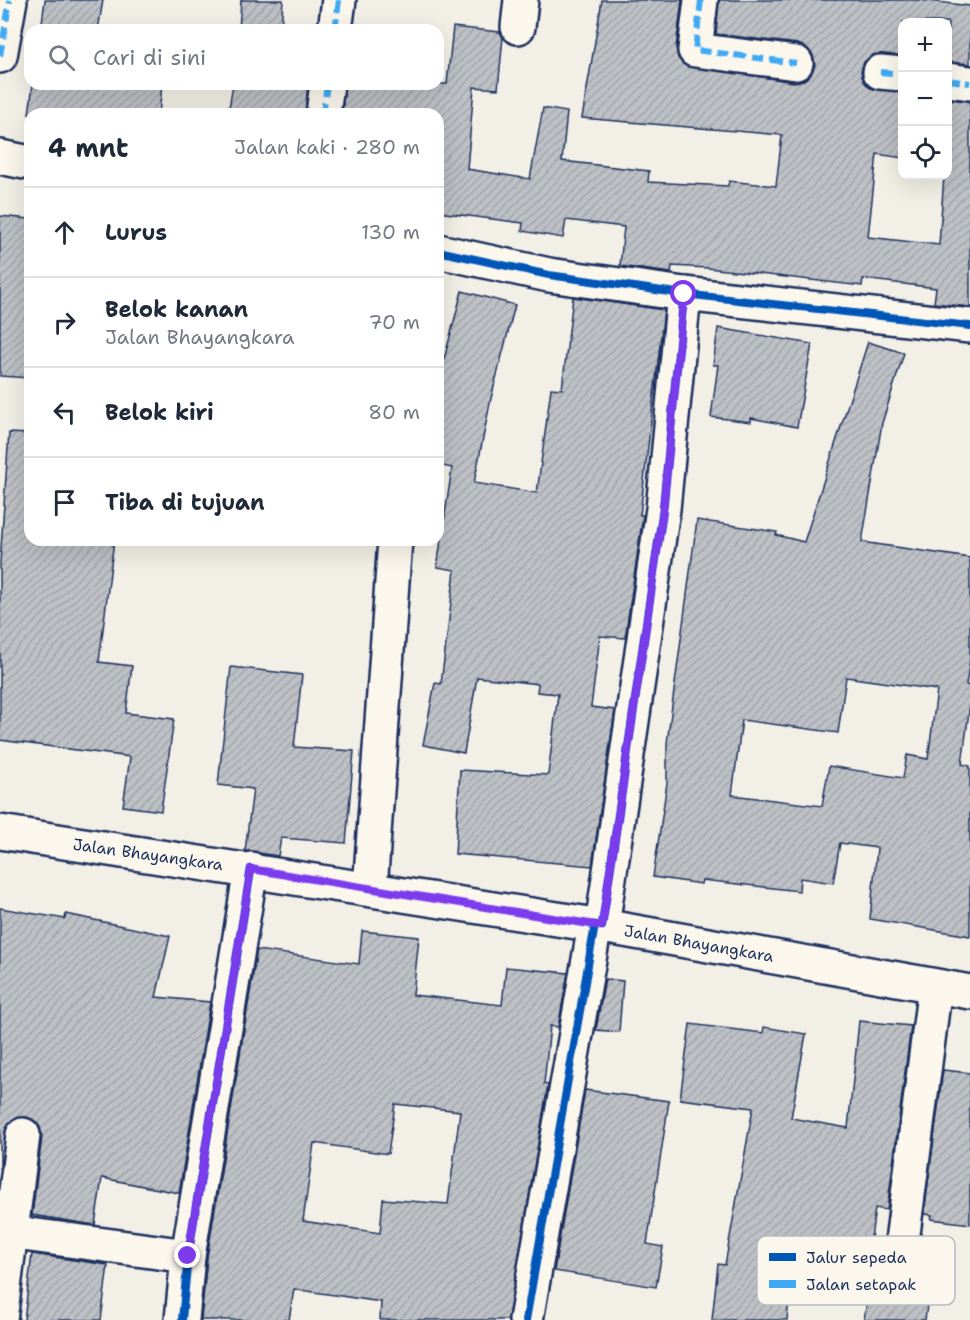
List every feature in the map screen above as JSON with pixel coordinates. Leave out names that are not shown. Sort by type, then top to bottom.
[{"type":"street","points":[[0,56],[10,0]]},
{"type":"street","points":[[336,24],[339,0]]},
{"type":"street","points":[[701,0],[695,50],[796,63]]},
{"type":"street","points":[[952,81],[970,83]]},
{"type":"street","points":[[324,108],[326,90]]},
{"type":"street","points":[[0,157],[24,162]]},
{"type":"street","points":[[444,252],[549,275],[684,294],[970,326]]},
{"type":"street","points":[[526,1320],[598,925],[663,510],[684,294]]},
{"type":"street","points":[[370,889],[395,546]]},
{"type":"street","name":"Jalan Bhayangkara","points":[[0,832],[251,869],[598,925],[970,992]]},
{"type":"street","points":[[182,1320],[188,1256],[251,869]]},
{"type":"street","points":[[903,1236],[935,986]]},
{"type":"street","points":[[0,1320],[5,1232],[23,1135]]},
{"type":"street","points":[[5,1232],[188,1256]]},
{"type":"building","points":[[45,0],[103,0],[99,24],[42,24]]},
{"type":"building","points":[[241,0],[283,0],[281,24],[239,24]]},
{"type":"building","points":[[602,0],[682,0],[676,48],[678,58],[684,65],[794,82],[804,80],[811,74],[815,65],[813,55],[808,49],[798,44],[716,34],[719,0],[920,0],[970,6],[970,64],[952,62],[952,18],[898,18],[898,55],[873,55],[864,62],[861,71],[863,80],[870,88],[898,91],[898,157],[877,154],[868,237],[939,245],[944,180],[952,180],[952,99],[970,101],[970,307],[934,303],[936,288],[863,279],[862,286],[708,268],[672,266],[671,273],[620,266],[624,227],[566,220],[563,238],[522,231],[523,223],[444,213],[444,108],[343,108],[344,90],[444,90],[444,84],[447,84],[453,27],[500,32],[503,37],[498,89],[474,87],[467,169],[530,179],[543,108],[567,112],[562,161],[649,171],[648,182],[728,186],[729,181],[776,186],[782,135],[582,118]]},
{"type":"building","points":[[32,90],[161,90],[160,108],[30,108]]},
{"type":"building","points":[[232,90],[307,90],[306,108],[229,108]]},
{"type":"building","points":[[0,216],[24,218],[24,378],[0,376]]},
{"type":"building","points":[[462,291],[515,305],[491,398],[474,483],[537,493],[551,388],[562,389],[573,297],[664,310],[640,515],[643,515],[625,638],[600,636],[591,707],[615,710],[592,866],[455,854],[460,770],[548,775],[558,694],[537,692],[538,684],[477,677],[464,753],[423,745],[435,683],[441,684],[455,570],[437,567],[440,546],[444,546],[444,521],[452,468],[444,466],[444,359]]},
{"type":"building","points":[[718,328],[812,344],[797,427],[751,418],[751,422],[711,417],[718,365],[713,365]]},
{"type":"building","points":[[868,342],[904,353],[882,423],[862,542],[970,558],[970,660],[966,685],[970,686],[970,704],[962,764],[970,766],[970,936],[870,919],[877,848],[840,843],[833,883],[800,878],[799,891],[702,880],[701,884],[653,877],[667,783],[667,743],[697,520],[777,532],[776,535],[804,542]],"holes":[[[846,677],[937,690],[928,759],[907,755],[903,778],[829,766],[822,806],[732,795],[742,720],[838,733]]]},
{"type":"building","points":[[9,433],[24,434],[24,546],[113,546],[99,662],[132,666],[126,713],[174,719],[161,811],[123,806],[130,757],[0,740],[0,562]]},
{"type":"building","points":[[231,667],[302,675],[294,747],[354,751],[346,843],[281,838],[278,856],[245,851],[253,789],[218,785]]},
{"type":"building","points":[[0,908],[65,919],[66,914],[170,936],[156,997],[210,1002],[179,1193],[102,1178],[95,1225],[32,1215],[42,1137],[40,1127],[34,1120],[26,1117],[15,1118],[8,1124],[0,1168]]},
{"type":"building","points":[[362,931],[419,937],[413,995],[502,1005],[506,967],[568,973],[558,1027],[550,1026],[544,1084],[548,1085],[508,1320],[380,1320],[381,1302],[294,1289],[289,1320],[201,1320],[207,1258],[257,950],[359,964]],"holes":[[[395,1104],[460,1111],[448,1204],[383,1199],[380,1233],[303,1221],[314,1143],[388,1154]]]},
{"type":"building","points":[[605,979],[623,981],[619,1032],[596,1030]]},
{"type":"building","points":[[859,1021],[911,1026],[887,1210],[875,1208],[871,1236],[757,1236],[757,1305],[788,1305],[787,1320],[712,1320],[718,1264],[725,1265],[753,1108],[680,1099],[690,1024],[763,1033],[764,1027],[806,1034],[791,1118],[848,1128]]},
{"type":"building","points":[[943,1070],[970,1073],[970,1224],[931,1219],[932,1215],[924,1214]]},
{"type":"building","points":[[585,1090],[669,1101],[647,1244],[663,1247],[656,1287],[554,1271]]},
{"type":"building","points":[[32,1254],[108,1265],[101,1320],[24,1320]]},
{"type":"building","points":[[866,1305],[927,1305],[925,1320],[864,1320]]},
{"type":"marked path","points":[[0,56],[10,0]]},
{"type":"marked path","points":[[336,24],[339,0]]},
{"type":"marked path","points":[[701,0],[695,50],[796,63]]},
{"type":"marked path","points":[[880,72],[898,74]]},
{"type":"marked path","points":[[952,81],[970,83]]},
{"type":"marked path","points":[[324,108],[326,90]]},
{"type":"cycle path","points":[[444,252],[549,275],[684,294],[970,326]]},
{"type":"cycle path","points":[[602,926],[663,509],[684,294]]},
{"type":"cycle path","points":[[182,1320],[188,1256],[251,869]]},
{"type":"cycle path","points":[[526,1320],[595,925]]},
{"type":"route","points":[[188,1256],[251,869],[602,926],[663,510],[684,294]]}]
